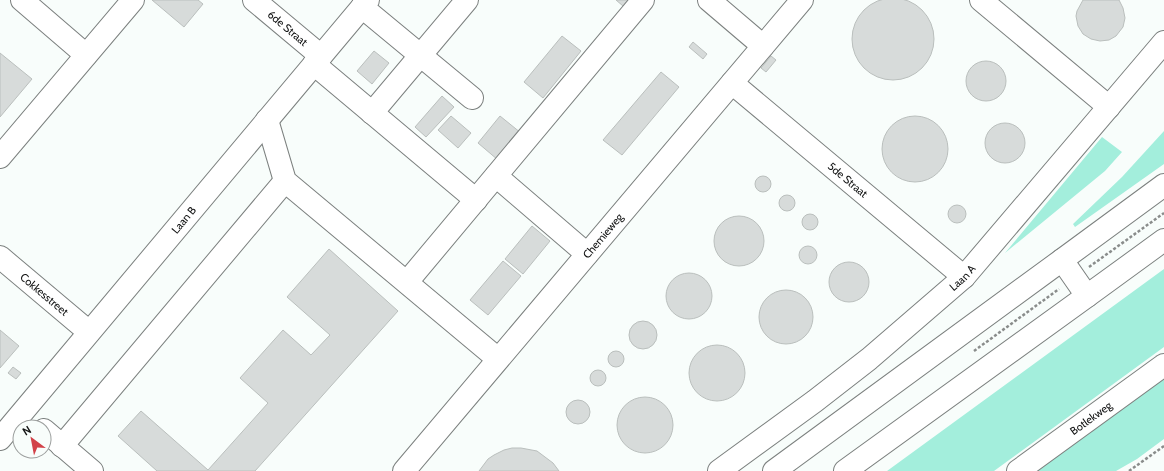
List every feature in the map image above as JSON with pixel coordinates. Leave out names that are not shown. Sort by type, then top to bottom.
[{"type":"main road","points":[[22,0],[86,55]]},
{"type":"main road","points":[[4,144],[86,55],[133,0]]},
{"type":"main road","name":"6de Straat","points":[[254,0],[372,113],[476,200]]},
{"type":"main road","points":[[372,113],[467,0]]},
{"type":"main road","points":[[407,282],[643,0]]},
{"type":"main road","points":[[709,0],[763,46]]},
{"type":"main road","name":"Chemieweg","points":[[404,471],[802,0]]},
{"type":"main road","points":[[981,0],[1109,107]]},
{"type":"main road","points":[[365,3],[420,55],[472,98]]},
{"type":"main road","name":"Laan B","points":[[0,439],[365,3]]},
{"type":"main road","name":"Laan A","points":[[719,471],[863,364],[964,277],[1164,42]]},
{"type":"main road","name":"5de Straat","points":[[732,83],[964,277]]},
{"type":"main road","points":[[267,120],[285,181],[498,359]]},
{"type":"main road","points":[[496,176],[587,254]]},
{"type":"main road","points":[[62,446],[285,181]]},
{"type":"main road","points":[[774,471],[1164,185]]},
{"type":"main road","points":[[845,471],[1164,240]]},
{"type":"main road","name":"Cokkesstreet","points":[[0,257],[89,332]]},
{"type":"main road","points":[[1062,260],[1088,296]]},
{"type":"main road","name":"Botlekweg","points":[[1018,471],[1164,365]]},
{"type":"main road","points":[[22,412],[30,419]]},
{"type":"main road","points":[[52,437],[92,471]]},
{"type":"path","points":[[973,351],[1164,213]]},
{"type":"path","points":[[1128,471],[1164,446]]},
{"type":"green space","points":[[1164,131],[1164,164],[1075,227],[1073,224],[1122,177]]},
{"type":"green space","points":[[1102,137],[1122,152],[1105,171],[1005,253]]},
{"type":"green space","points":[[1164,269],[1164,347],[994,471],[887,471]]},
{"type":"green space","points":[[1164,379],[1164,439],[1137,459],[1116,471],[1037,471]]},
{"type":"building","points":[[893,-2],[909,1],[922,10],[931,23],[934,39],[931,55],[922,68],[909,77],[893,80],[877,77],[864,68],[855,55],[852,39],[855,23],[864,10],[877,1]]},
{"type":"building","points":[[152,0],[198,0],[203,4],[184,27]]},
{"type":"building","points":[[616,0],[628,0],[623,6]]},
{"type":"building","points":[[1083,0],[1119,0],[1123,8],[1125,18],[1123,27],[1116,36],[1109,40],[1100,41],[1091,39],[1083,34],[1078,26],[1076,16]]},
{"type":"building","points":[[562,36],[581,51],[543,98],[524,82]]},
{"type":"building","points":[[693,42],[707,54],[703,59],[689,47]]},
{"type":"building","points":[[374,51],[389,63],[372,84],[357,71]]},
{"type":"building","points":[[0,53],[32,79],[0,117]]},
{"type":"building","points":[[771,56],[776,60],[766,72],[761,68]]},
{"type":"building","points":[[990,61],[997,64],[1003,70],[1006,81],[1005,89],[997,98],[990,101],[982,101],[975,98],[967,89],[966,77],[969,70],[978,62]]},
{"type":"building","points":[[661,72],[679,87],[622,155],[603,140]]},
{"type":"building","points":[[442,96],[454,107],[426,137],[415,127]]},
{"type":"building","points":[[451,116],[471,133],[458,148],[438,130]]},
{"type":"building","points":[[500,116],[521,133],[498,160],[478,143]]},
{"type":"building","points":[[915,116],[928,118],[943,131],[946,136],[948,149],[946,162],[933,177],[928,180],[915,182],[902,180],[887,167],[884,162],[882,149],[884,136],[897,121],[902,118]]},
{"type":"building","points":[[1009,123],[1016,126],[1022,132],[1025,143],[1024,151],[1016,160],[1009,163],[1001,163],[994,160],[986,151],[985,139],[988,132],[997,124]]},
{"type":"building","points":[[763,176],[770,181],[771,184],[766,191],[763,192],[756,187],[755,184],[760,177]]},
{"type":"building","points":[[787,195],[794,200],[795,203],[790,210],[787,211],[780,206],[779,203],[784,196]]},
{"type":"building","points":[[957,205],[963,208],[966,214],[963,220],[957,223],[951,220],[948,214],[951,208]]},
{"type":"building","points":[[810,214],[817,219],[818,222],[813,229],[810,230],[803,225],[802,222],[807,215]]},
{"type":"building","points":[[734,216],[744,216],[757,223],[764,236],[764,246],[757,259],[744,266],[734,266],[725,262],[718,255],[714,246],[714,236],[718,227],[725,220]]},
{"type":"building","points":[[532,226],[550,241],[523,274],[505,259]]},
{"type":"building","points":[[808,246],[814,249],[817,255],[814,261],[808,264],[802,261],[799,255],[802,249]]},
{"type":"building","points":[[329,249],[398,311],[255,471],[157,471],[118,436],[141,411],[208,470],[268,403],[240,378],[283,330],[311,355],[330,335],[287,297]]},
{"type":"building","points":[[503,261],[521,276],[488,315],[470,300]]},
{"type":"building","points":[[853,262],[860,265],[866,271],[869,282],[868,290],[860,299],[853,302],[845,302],[838,299],[830,290],[829,278],[832,271],[841,263]]},
{"type":"building","points":[[684,273],[694,273],[706,279],[711,287],[711,305],[706,313],[698,318],[684,319],[676,316],[669,309],[666,301],[666,291],[669,283],[676,276]]},
{"type":"building","points":[[786,290],[796,292],[805,298],[811,307],[813,317],[811,327],[805,336],[796,342],[786,344],[776,342],[767,336],[761,327],[759,317],[761,307],[767,298],[776,292]]},
{"type":"building","points":[[643,321],[653,325],[657,335],[653,345],[643,349],[633,345],[629,335],[633,325]]},
{"type":"building","points":[[0,330],[19,346],[0,368]]},
{"type":"building","points":[[712,345],[722,345],[737,353],[743,362],[745,373],[743,384],[737,393],[722,401],[712,401],[701,396],[694,389],[689,378],[689,368],[694,357],[701,350]]},
{"type":"building","points":[[616,351],[623,356],[624,359],[619,366],[616,367],[609,362],[608,359],[613,352]]},
{"type":"building","points":[[13,367],[21,373],[16,379],[8,373]]},
{"type":"building","points":[[598,370],[605,375],[606,378],[601,385],[598,386],[591,381],[590,378],[595,371]]},
{"type":"building","points":[[640,397],[650,397],[665,405],[671,414],[673,425],[671,436],[665,445],[650,453],[640,453],[629,448],[622,441],[617,430],[617,420],[622,409],[629,402]]},
{"type":"building","points":[[578,400],[586,404],[590,412],[586,420],[578,424],[570,420],[566,412],[570,404]]},
{"type":"building","points":[[512,448],[537,451],[553,463],[559,471],[479,471],[488,459],[504,450]]}]
